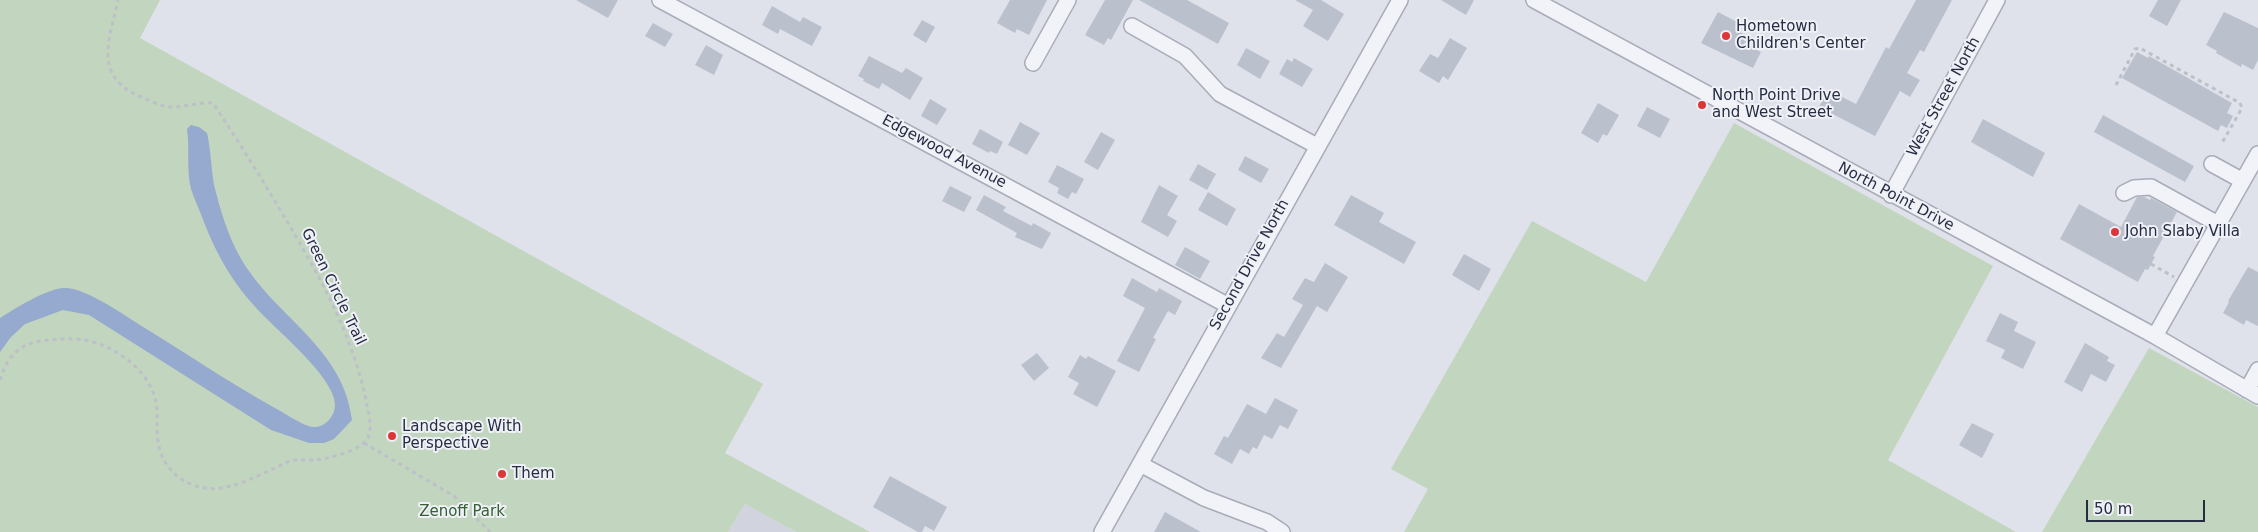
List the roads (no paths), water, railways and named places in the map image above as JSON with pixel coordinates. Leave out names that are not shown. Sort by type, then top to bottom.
[{"type":"street","name":"Edgewood Avenue","points":[[660,0],[1228,305]]},
{"type":"street","points":[[1033,64],[1068,0]]},
{"type":"street","name":"Second Drive North","points":[[1102,532],[1400,0]]},
{"type":"street","name":"North Point Drive","points":[[1534,0],[1891,195],[2155,336],[2253,393]]},
{"type":"street","name":"West Street North","points":[[1891,195],[1997,0]]},
{"type":"street","points":[[1132,26],[1184,56],[1220,94],[1317,146]]},
{"type":"street","points":[[2155,336],[2258,154]]},
{"type":"street","points":[[2212,164],[2243,181]]},
{"type":"street","points":[[2124,193],[2134,188],[2151,187],[2218,224]]},
{"type":"street","points":[[2253,393],[2258,370]]},
{"type":"street","points":[[1140,464],[1204,498],[1267,522],[1282,532]]},
{"type":"water","points":[[191,125],[199,127],[207,133],[216,194],[228,231],[240,257],[254,278],[322,352],[346,394],[352,420],[334,439],[324,443],[309,443],[271,430],[89,315],[63,310],[25,324],[11,337],[0,352],[0,318],[49,291],[64,288],[73,289],[84,292],[107,304],[299,422],[317,427],[322,426],[331,417],[335,405],[333,395],[327,384],[319,372],[297,348],[247,297],[229,273],[208,232],[191,189],[188,167],[187,129]]},
{"type":"place","name":"Hometown Children's Center","points":[[1726,36]]},
{"type":"place","name":"North Point Drive and West Street","points":[[1702,105]]},
{"type":"place","name":"John Slaby Villa","points":[[2115,232]]},
{"type":"place","name":"Landscape With Perspective","points":[[392,436]]},
{"type":"place","name":"Them","points":[[502,474]]},
{"type":"park label","name":"Zenoff Park","points":[[462,512]]}]
